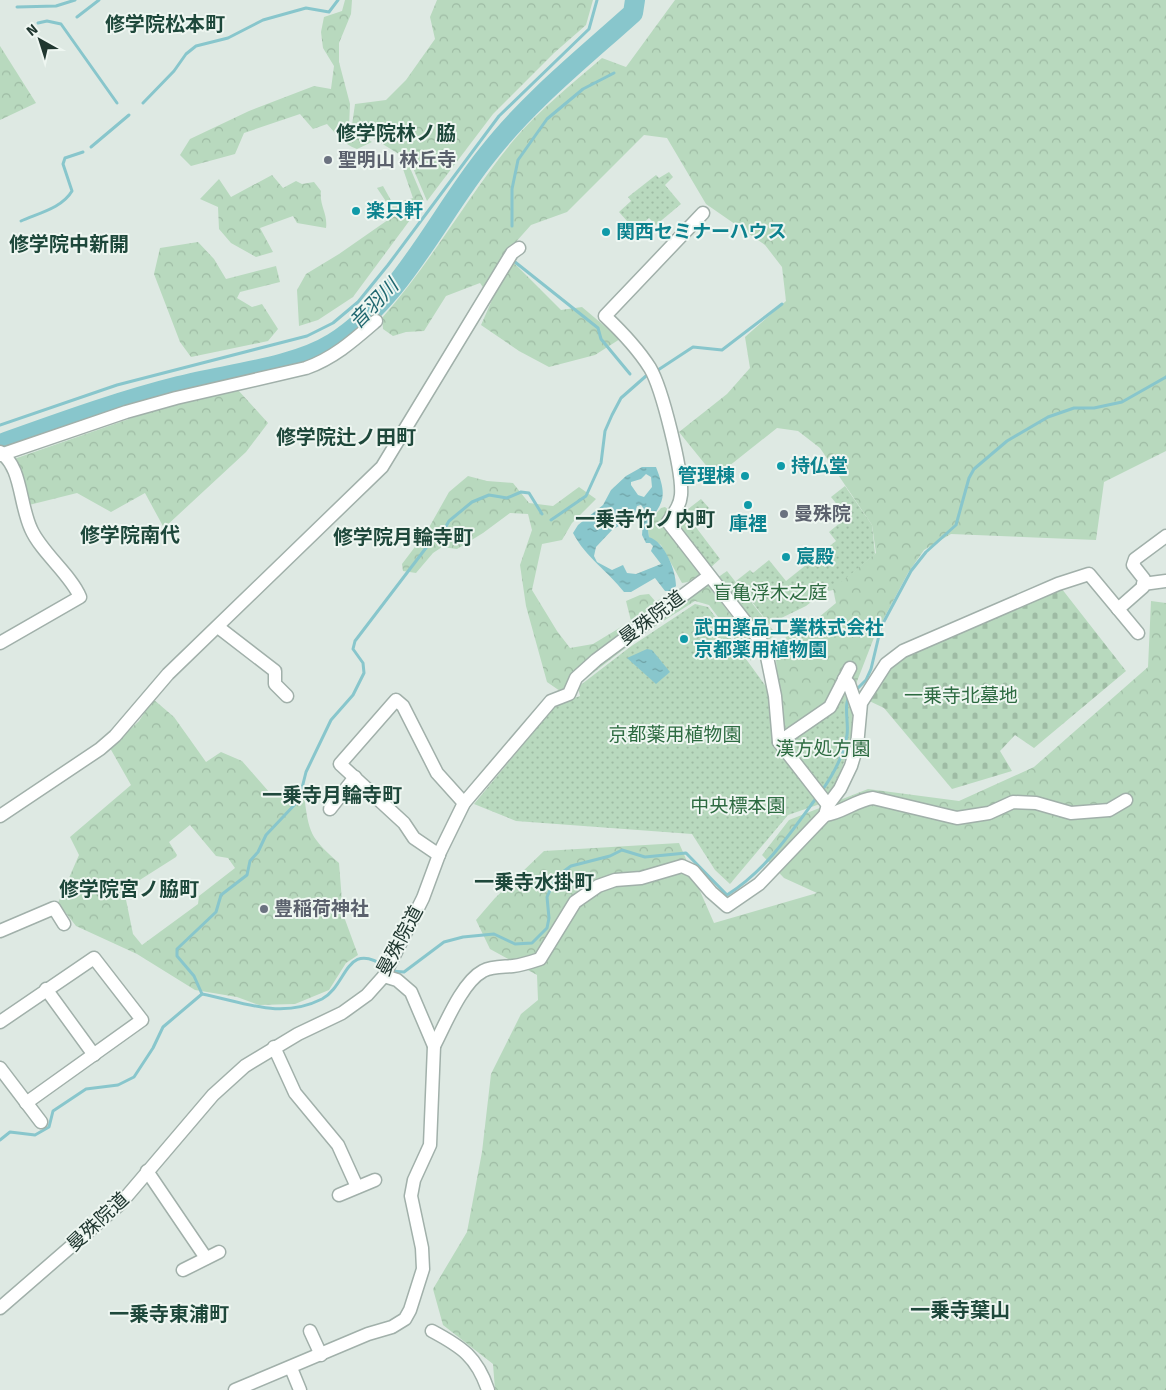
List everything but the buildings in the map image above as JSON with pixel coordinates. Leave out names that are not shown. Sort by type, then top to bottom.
[{"type":"street","points":[[703,213],[605,316],[623,334],[652,371],[678,458],[682,494],[679,507],[668,522],[765,647],[775,696],[779,742],[827,810],[833,814],[864,799],[873,798],[957,818],[990,813],[1013,802],[1036,803],[1071,813],[1109,810],[1126,800]]},
{"type":"street","points":[[0,816],[107,743],[168,674],[382,467],[512,253],[519,248]]},
{"type":"street","points":[[1,454],[126,412],[176,398],[306,368],[343,349],[376,321]]},
{"type":"street","points":[[0,643],[80,597],[31,530],[22,504],[16,471],[10,460],[1,454]]},
{"type":"street","points":[[1118,609],[1143,587],[1144,579],[1133,564],[1135,559],[1166,536]]},
{"type":"street","points":[[434,1046],[466,986],[475,977],[496,967],[540,960],[575,902],[598,886],[615,880],[641,878],[682,866],[693,871],[711,892],[727,906],[759,884],[827,810],[840,789],[851,766],[857,746],[861,702],[870,685],[886,664],[902,650],[1058,584],[1089,574],[1138,633]]},
{"type":"street","name":"曼殊院道","points":[[0,1308],[119,1205],[213,1095],[245,1066],[274,1048],[342,1013],[367,995],[385,975],[423,898],[439,855],[464,803],[551,701],[568,694],[576,678],[596,660],[709,576]]},
{"type":"street","points":[[1143,584],[1166,582]]},
{"type":"street","points":[[218,627],[275,671],[275,684],[287,696]]},
{"type":"street","points":[[779,742],[830,707],[848,677],[859,712]]},
{"type":"street","points":[[439,855],[414,838],[404,823],[340,764],[396,700],[403,706],[437,772],[464,803]]},
{"type":"street","points":[[330,809],[355,777]]},
{"type":"street","points":[[0,931],[54,908],[64,924]]},
{"type":"street","points":[[0,1022],[94,958],[142,1020],[26,1103]]},
{"type":"street","points":[[235,1390],[368,1334],[392,1327],[405,1319],[410,1310],[423,1269],[422,1248],[410,1196],[414,1180],[430,1145],[434,1046],[411,992],[397,980],[385,975]]},
{"type":"street","points":[[46,989],[94,1055]]},
{"type":"street","points":[[274,1048],[295,1093],[338,1145],[357,1187]]},
{"type":"street","points":[[0,1068],[41,1122]]},
{"type":"street","points":[[147,1172],[206,1258]]},
{"type":"street","points":[[339,1195],[375,1180]]},
{"type":"street","points":[[183,1270],[219,1252]]},
{"type":"street","points":[[310,1331],[321,1355]]},
{"type":"street","points":[[432,1331],[460,1346],[482,1373],[488,1390]]},
{"type":"street","points":[[291,1368],[300,1390]]},
{"type":"green space","points":[[345,0],[352,0],[351,14],[339,43],[339,62],[350,104],[349,127],[372,142],[357,149],[344,142],[327,124],[313,129],[300,114],[244,133],[235,154],[191,166],[180,155],[190,139],[249,111],[314,86],[331,89],[334,66],[323,48],[321,32],[324,17],[342,11]]},
{"type":"green space","points":[[437,0],[593,0],[586,25],[554,53],[493,114],[427,201],[410,161],[352,125],[355,104],[386,100],[406,80],[435,39],[430,17]]},
{"type":"green space","points":[[675,0],[1166,0],[1166,451],[1104,482],[1096,540],[951,534],[924,550],[908,573],[875,635],[856,684],[841,674],[824,710],[788,732],[782,728],[775,649],[790,633],[801,632],[836,603],[833,589],[876,553],[872,525],[820,448],[798,431],[777,428],[719,474],[713,474],[679,432],[727,394],[750,368],[745,337],[786,301],[782,267],[765,245],[706,204],[667,138],[644,135],[567,212],[531,225],[505,254],[561,310],[582,307],[620,339],[595,355],[549,367],[519,351],[481,325],[492,300],[480,283],[446,296],[424,331],[406,332],[393,336],[383,329],[382,318],[417,275],[496,162],[513,141],[556,98],[602,58],[626,67]]},
{"type":"green space","points":[[0,46],[36,103],[0,120]]},
{"type":"green space","points":[[408,163],[424,201],[353,297],[318,320],[299,326],[297,290],[306,274],[339,254],[395,215],[377,188],[383,186],[393,204],[413,198],[403,169]]},
{"type":"green space","points":[[669,172],[673,177],[665,185],[681,204],[656,225],[649,218],[635,230],[619,212],[631,201],[628,197],[656,175],[659,178]]},
{"type":"green space","points":[[272,175],[283,188],[296,181],[302,184],[314,182],[321,191],[326,228],[297,223],[293,216],[260,228],[273,252],[256,257],[231,243],[219,229],[218,207],[200,199],[219,179],[231,197]]},
{"type":"green space","points":[[198,242],[214,259],[226,279],[276,266],[280,282],[240,292],[237,298],[252,307],[262,304],[278,329],[268,341],[191,357],[180,342],[154,274],[160,248]]},
{"type":"green space","points":[[238,390],[268,423],[246,452],[164,528],[145,493],[111,512],[77,493],[29,505],[14,459],[172,404]]},
{"type":"green space","points":[[468,476],[487,481],[513,483],[529,503],[553,506],[579,487],[596,499],[572,523],[562,540],[542,544],[532,590],[557,631],[570,648],[593,644],[631,621],[626,601],[640,595],[649,594],[655,601],[707,584],[750,640],[751,661],[709,605],[695,601],[646,632],[584,680],[560,691],[547,682],[526,606],[520,565],[532,530],[528,514],[510,513],[457,549],[442,547],[433,553],[416,573],[403,571],[402,564],[427,531],[449,492]]},
{"type":"green space","name":"盲亀浮木之庭","points":[[845,486],[872,525],[875,554],[833,590],[824,592],[806,606],[769,624],[736,581],[750,570],[753,573],[769,560],[786,581],[836,541],[829,532],[847,517],[831,497]]},
{"type":"green space","points":[[701,499],[709,508],[692,522],[720,559],[710,568],[674,520]]},
{"type":"green space","points":[[665,507],[670,511],[700,570],[701,574],[688,582],[682,583],[661,545],[649,537],[647,524],[661,508]]},
{"type":"green space","points":[[727,571],[776,634],[766,642],[717,578]]},
{"type":"green space","name":"一乗寺北墓地","points":[[1058,584],[1126,671],[1034,748],[1015,735],[1000,751],[1012,771],[952,789],[884,708],[863,698],[886,664]]},
{"type":"green space","points":[[1151,601],[1166,603],[1166,1390],[495,1390],[493,1364],[443,1325],[433,1289],[467,1232],[482,1152],[491,1074],[521,1014],[538,1000],[537,975],[490,949],[476,920],[495,898],[544,851],[679,843],[714,923],[817,893],[784,878],[762,855],[789,820],[868,789],[959,801],[1034,767],[1148,667]]},
{"type":"green space","name":"京都薬用植物園","points":[[695,604],[708,607],[773,696],[775,743],[820,804],[788,815],[730,884],[715,870],[692,834],[516,821],[474,804],[557,704],[580,696],[578,687],[630,647]]},
{"type":"green space","name":"漢方処方園","points":[[844,694],[850,706],[853,719],[852,733],[845,761],[828,799],[787,743],[833,712]]},
{"type":"green space","points":[[153,699],[174,717],[206,762],[221,752],[242,761],[270,793],[304,795],[312,834],[322,847],[339,863],[343,914],[358,955],[346,963],[329,990],[295,1004],[259,1005],[237,997],[195,990],[137,954],[76,926],[58,903],[79,855],[70,837],[131,785],[110,748],[139,721]],"holes":[[[190,825],[216,856],[228,858],[235,868],[199,896],[198,904],[142,945],[133,934],[124,890],[176,857],[177,855],[169,842]]]},
{"type":"water","points":[[642,467],[656,467],[663,492],[661,504],[647,524],[649,537],[655,540],[665,551],[672,565],[676,586],[671,591],[665,591],[655,578],[631,592],[624,592],[584,550],[573,533],[578,525],[603,505],[611,490],[626,476]],"holes":[[[646,474],[651,477],[652,487],[644,497],[638,495],[631,482],[641,479]],[[641,505],[644,509],[642,535],[646,543],[650,543],[653,546],[651,551],[661,564],[636,574],[627,573],[623,565],[612,570],[597,562],[594,556],[596,547],[613,529],[633,519],[637,506]]]},
{"type":"water","points":[[647,649],[652,650],[670,672],[656,684],[627,658]]},
{"type":"waterway","points":[[17,7],[56,6],[75,0]]},
{"type":"waterway","points":[[77,17],[99,0]]},
{"type":"waterway","points":[[143,103],[174,71],[186,54],[196,46],[228,38],[263,20],[306,8],[329,12],[338,0]]},
{"type":"waterway","points":[[0,425],[117,385],[307,336],[333,323],[358,302],[388,265],[499,116],[589,29],[597,0]]},
{"type":"waterway","name":"音羽川","points":[[0,444],[134,398],[299,359],[333,343],[357,325],[399,281],[469,179],[503,135],[538,98],[633,13],[635,0]]},
{"type":"waterway","points":[[38,23],[47,21],[61,24],[117,103]]},
{"type":"waterway","points":[[512,226],[512,189],[518,160],[547,119],[583,89],[614,73]]},
{"type":"waterway","points":[[91,147],[129,115]]},
{"type":"waterway","points":[[21,221],[56,206],[68,197],[72,191],[63,164],[65,158],[83,152]]},
{"type":"waterway","points":[[515,262],[598,328],[601,339],[630,374]]},
{"type":"waterway","points":[[658,370],[693,347],[722,350],[782,304]]},
{"type":"waterway","points":[[551,520],[586,496],[601,463],[605,431],[612,415],[621,398],[646,376]]},
{"type":"waterway","points":[[854,692],[866,680],[871,669],[881,627],[911,571],[926,552],[956,525],[969,478],[974,469],[1007,441],[1048,417],[1074,408],[1094,408],[1122,402],[1166,377]]},
{"type":"waterway","points":[[202,994],[194,976],[177,956],[177,949],[216,912],[221,895],[247,875],[250,861],[258,852],[266,835],[299,800],[306,772],[331,720],[353,695],[364,673],[363,663],[353,649],[355,641],[432,540],[441,535],[449,521],[472,502],[489,495],[507,498],[521,492],[529,493],[542,514]]},
{"type":"waterway","points":[[821,792],[834,772],[846,743],[847,704],[850,696]]},
{"type":"waterway","points":[[391,971],[404,972],[444,942],[463,937],[494,934],[515,944],[532,943],[547,928],[549,918],[547,897],[556,877],[571,866],[610,856],[622,850],[645,857],[686,853],[727,895],[765,863],[787,838],[817,797]]},
{"type":"waterway","points":[[0,1140],[10,1132],[35,1135],[49,1127],[53,1111],[86,1089],[118,1085],[134,1077],[153,1048],[163,1027],[202,994],[247,1005],[277,1009],[291,1008],[307,1005],[322,999],[331,992],[348,967],[355,961],[362,958],[373,960],[386,967]]},
{"type":"place","name":"聖明山 林丘寺","points":[[328,160]]},
{"type":"place","name":"楽只軒","points":[[356,211]]},
{"type":"place","name":"関西セミナーハウス","points":[[606,232]]},
{"type":"place","name":"持仏堂","points":[[781,466]]},
{"type":"place","name":"管理棟","points":[[745,476]]},
{"type":"place","name":"庫裡","points":[[748,505]]},
{"type":"place","name":"曼殊院","points":[[784,514]]},
{"type":"place","name":"宸殿","points":[[786,557]]},
{"type":"place","name":"武田薬品工業株式会社 京都薬用植物園","points":[[684,639]]},
{"type":"place","name":"豊稲荷神社","points":[[264,909]]},
{"type":"district","name":"修学院松本町","points":[[165,24]]},
{"type":"district","name":"修学院林ノ脇","points":[[396,133]]},
{"type":"district","name":"修学院中新開","points":[[69,244]]},
{"type":"district","name":"修学院辻ノ田町","points":[[346,437]]},
{"type":"district","name":"一乗寺竹ノ内町","points":[[645,519]]},
{"type":"district","name":"修学院南代","points":[[130,535]]},
{"type":"district","name":"修学院月輪寺町","points":[[403,537]]},
{"type":"district","name":"一乗寺月輪寺町","points":[[332,795]]},
{"type":"district","name":"一乗寺水掛町","points":[[534,882]]},
{"type":"district","name":"修学院宮ノ脇町","points":[[129,889]]},
{"type":"district","name":"一乗寺葉山","points":[[960,1310]]},
{"type":"district","name":"一乗寺東浦町","points":[[169,1314]]},
{"type":"park label","name":"中央標本園","points":[[738,806]]}]
